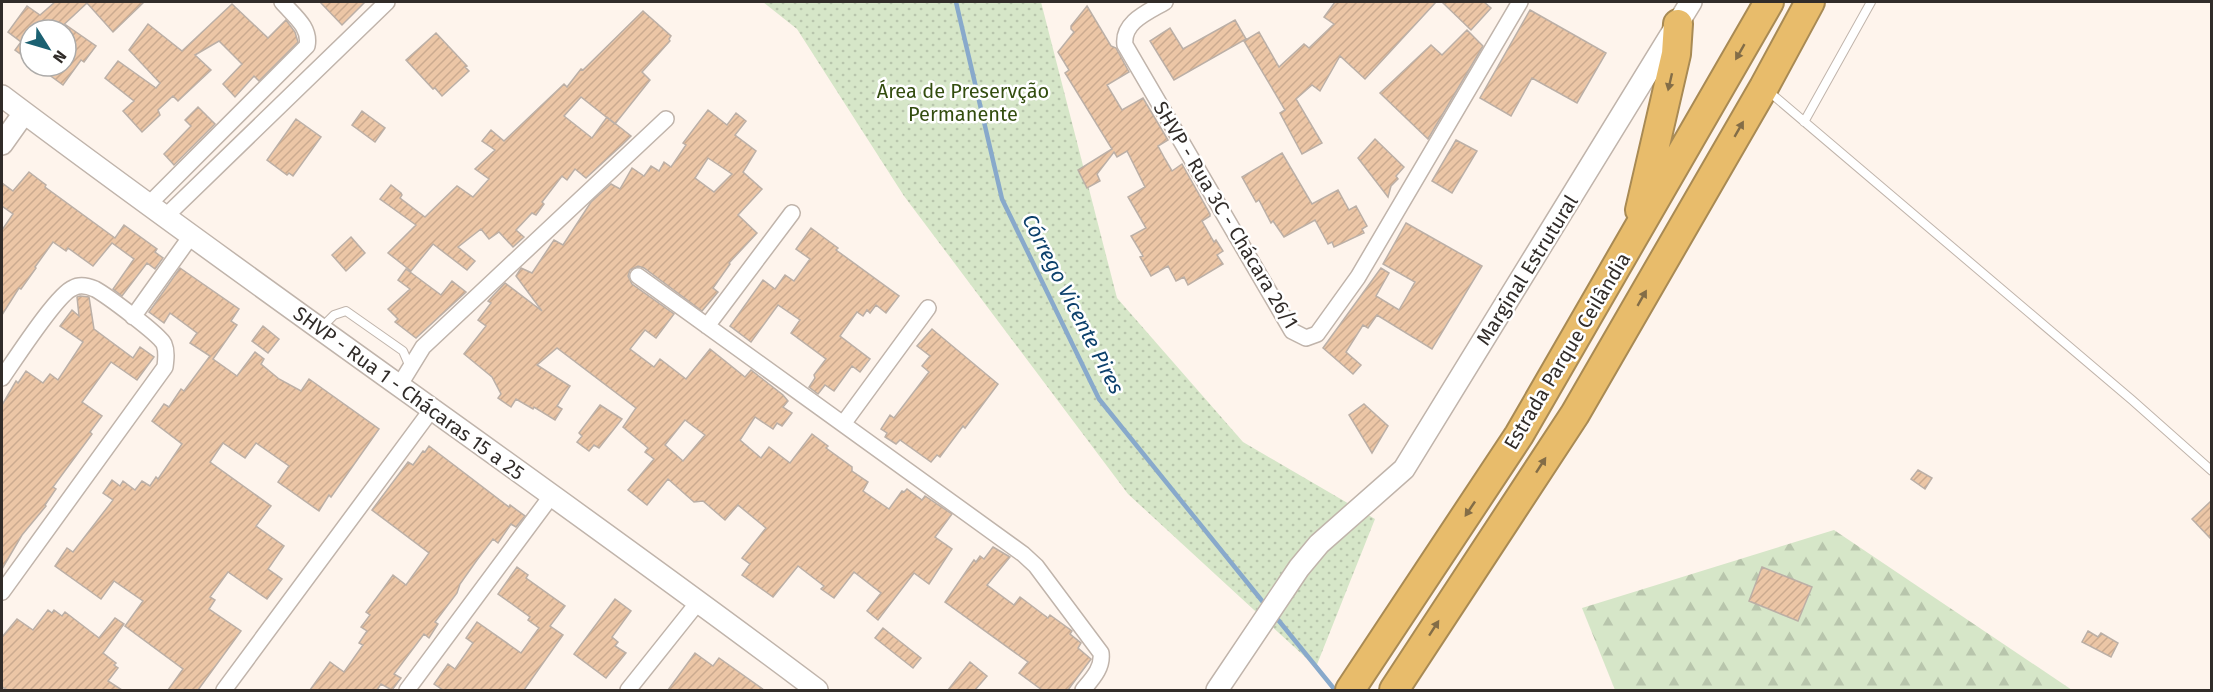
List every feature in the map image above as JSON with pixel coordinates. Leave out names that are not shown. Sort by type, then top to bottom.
[{"type":"highway","name":"Estrada Parque Ceilândia","points":[[1350,690],[1519,435],[1769,2]]},
{"type":"highway","name":"Estrada Parque Ceilândia","points":[[1398,684],[1575,414],[1764,87],[1810,2]]},
{"type":"highway","points":[[1633,239],[1684,13]]},
{"type":"street","points":[[157,211],[307,46],[309,38],[307,30],[282,2]]},
{"type":"street","points":[[157,211],[387,2]]},
{"type":"street","name":"SHVP - Rua 3C - Chácara 26/1","points":[[1165,2],[1126,29],[1125,45],[1292,331],[1306,338],[1317,334],[1358,277],[1520,2]]},
{"type":"street","name":"Marginal Estrutural","points":[[1217,690],[1299,568],[1319,544],[1404,469],[1684,13]]},
{"type":"street","name":"SHVP - Rua 1 - Chácaras 15 a 25","points":[[2,96],[190,236],[320,329],[405,377],[432,409],[699,601],[817,690]]},
{"type":"street","points":[[2,144],[24,113]]},
{"type":"street","points":[[405,377],[423,347],[666,119]]},
{"type":"street","points":[[707,326],[792,213]]},
{"type":"street","points":[[133,317],[190,236]]},
{"type":"street","points":[[638,276],[1023,554],[1036,566],[1101,653],[1100,669],[1083,690]]},
{"type":"street","points":[[2,378],[58,300],[72,288],[82,285],[95,289],[164,343],[167,358],[165,367],[2,592]]},
{"type":"street","points":[[843,424],[928,308]]},
{"type":"street","points":[[224,690],[432,409]]},
{"type":"street","points":[[407,690],[552,495]]},
{"type":"street","points":[[628,690],[699,601]]},
{"type":"lane","points":[[1804,122],[1871,2]]},
{"type":"lane","points":[[1764,87],[2132,400],[2211,471]]},
{"type":"lane","points":[[320,329],[334,315],[346,311],[403,351],[405,377]]},
{"type":"green space","name":"Área de Preservção Permanente","points":[[763,2],[1041,2],[1117,298],[1243,442],[1375,519],[1316,667],[1128,494],[904,196],[797,29]]},
{"type":"green space","points":[[1834,530],[2072,690],[1615,690],[1582,608]]},
{"type":"building","points":[[55,2],[144,2],[113,32],[87,3],[71,18],[18,18],[27,6],[40,15]]},
{"type":"building","points":[[320,2],[365,2],[342,25]]},
{"type":"building","points":[[1335,2],[1436,2],[1365,79],[1340,56],[1320,91],[1312,85],[1296,99],[1322,143],[1302,154],[1280,113],[1285,110],[1244,41],[1259,32],[1279,67],[1304,44],[1309,48],[1334,24],[1324,17]]},
{"type":"building","points":[[1442,2],[1484,2],[1491,8],[1471,30]]},
{"type":"building","points":[[232,4],[268,38],[286,20],[295,32],[298,42],[259,81],[254,76],[235,97],[223,84],[242,64],[219,41],[195,55],[211,70],[178,101],[173,96],[158,110],[160,115],[142,132],[123,111],[134,101],[105,78],[118,61],[156,88],[160,83],[129,50],[148,24],[182,51]]},
{"type":"building","points":[[1087,6],[1111,46],[1116,48],[1129,72],[1107,85],[1122,110],[1143,98],[1168,140],[1158,146],[1165,159],[1172,171],[1182,164],[1210,214],[1202,221],[1214,242],[1216,240],[1223,251],[1217,255],[1223,264],[1188,285],[1184,277],[1176,281],[1168,266],[1151,276],[1140,257],[1143,256],[1131,236],[1146,228],[1128,197],[1145,187],[1127,151],[1117,157],[1114,152],[1097,174],[1100,181],[1087,188],[1078,170],[1112,149],[1065,73],[1069,70],[1058,52],[1074,32],[1071,26]]},
{"type":"building","points":[[1530,10],[1606,53],[1577,103],[1532,78],[1511,116],[1480,98]]},
{"type":"building","points":[[643,11],[671,36],[670,41],[642,72],[650,80],[615,124],[631,136],[586,178],[575,169],[567,180],[562,176],[542,202],[544,204],[536,215],[532,213],[516,230],[524,237],[513,247],[499,232],[489,239],[481,229],[458,247],[475,261],[467,270],[433,244],[411,271],[388,253],[416,225],[380,199],[391,185],[401,193],[400,198],[425,217],[457,186],[473,197],[489,179],[475,169],[495,150],[482,141],[491,130],[504,141],[564,84],[567,87],[581,69],[583,70]],"holes":[[[581,97],[607,117],[592,138],[564,116]]]},
{"type":"building","points":[[18,18],[18,40],[8,32]]},
{"type":"building","points":[[1235,20],[1246,39],[1174,80],[1150,41],[1170,28],[1183,49]]},
{"type":"building","points":[[1467,30],[1483,46],[1428,139],[1380,93],[1431,45],[1442,55]]},
{"type":"building","points":[[78,33],[96,46],[84,62],[81,60],[78,64]]},
{"type":"building","points":[[436,33],[469,71],[442,96],[406,60]]},
{"type":"building","points":[[53,78],[68,78],[63,85]]},
{"type":"building","points":[[198,107],[215,124],[174,165],[164,154],[191,126],[185,120]]},
{"type":"building","points":[[708,110],[727,125],[736,113],[746,121],[735,135],[756,151],[743,172],[762,189],[738,215],[757,233],[729,263],[713,288],[718,292],[702,311],[644,268],[638,266],[630,270],[628,276],[632,284],[674,314],[656,338],[645,330],[630,349],[654,367],[660,359],[686,379],[710,349],[745,377],[751,370],[783,395],[788,401],[783,407],[792,413],[782,426],[777,423],[773,429],[755,417],[740,440],[761,458],[769,447],[790,463],[812,434],[828,446],[826,448],[852,467],[852,471],[868,482],[863,491],[889,509],[902,491],[907,489],[922,500],[925,496],[952,514],[935,537],[952,549],[929,584],[914,573],[878,620],[867,611],[881,593],[854,572],[834,598],[821,589],[824,586],[798,566],[773,597],[742,575],[750,564],[742,558],[766,528],[738,505],[725,520],[703,501],[694,502],[668,479],[647,505],[628,490],[654,459],[645,452],[648,448],[623,427],[636,408],[557,348],[537,365],[570,386],[557,406],[562,409],[555,420],[516,399],[511,407],[498,398],[501,394],[492,377],[464,354],[486,326],[478,320],[491,303],[488,301],[505,283],[542,311],[516,276],[521,268],[532,273],[554,240],[563,245],[591,202],[611,184],[620,189],[632,168],[644,176],[651,166],[659,171],[664,162],[671,167],[686,145],[683,143]],"holes":[[[708,158],[732,174],[714,192],[695,178]],[[685,420],[705,435],[683,461],[665,445]]]},
{"type":"building","points":[[362,111],[385,128],[375,142],[352,125]]},
{"type":"building","points":[[296,119],[321,137],[293,176],[289,173],[287,175],[267,160]]},
{"type":"building","points":[[1375,139],[1404,167],[1396,176],[1398,179],[1391,186],[1388,197],[1358,158]]},
{"type":"building","points":[[1456,140],[1477,151],[1452,193],[1432,181]]},
{"type":"building","points":[[1282,153],[1312,204],[1338,190],[1349,210],[1356,206],[1367,226],[1362,229],[1364,233],[1334,247],[1332,242],[1328,244],[1315,220],[1284,237],[1273,221],[1271,223],[1259,200],[1256,202],[1242,177]]},
{"type":"building","points":[[29,172],[46,185],[45,187],[115,238],[124,225],[157,249],[155,252],[163,258],[155,269],[147,263],[122,296],[113,289],[134,259],[112,243],[93,266],[68,248],[66,251],[53,242],[2,315],[2,230],[13,214],[2,206],[2,183],[13,191]]},
{"type":"building","points":[[1406,223],[1482,266],[1432,349],[1377,315],[1368,328],[1363,325],[1346,352],[1361,365],[1353,374],[1323,348],[1381,268],[1389,273],[1376,296],[1399,310],[1415,282],[1383,264]]},
{"type":"building","points":[[811,228],[838,248],[836,250],[899,296],[886,313],[876,305],[870,313],[867,310],[863,316],[857,312],[840,336],[870,359],[860,372],[852,366],[834,391],[825,385],[818,394],[809,387],[815,378],[814,375],[826,359],[791,333],[800,320],[778,305],[751,342],[730,326],[763,280],[775,289],[785,275],[794,281],[810,259],[796,249]]},
{"type":"building","points":[[351,237],[365,253],[346,271],[332,255]]},
{"type":"building","points":[[180,268],[239,309],[231,321],[237,325],[213,359],[237,376],[255,352],[264,359],[261,364],[279,379],[301,391],[309,379],[379,429],[319,511],[278,482],[289,466],[256,443],[245,458],[223,443],[210,462],[271,506],[256,526],[284,546],[268,569],[282,579],[267,599],[228,572],[210,597],[215,600],[209,609],[241,631],[198,690],[168,690],[183,669],[125,626],[143,601],[114,581],[101,599],[55,566],[67,548],[73,552],[113,500],[103,493],[112,480],[120,486],[123,481],[135,490],[142,481],[150,486],[156,477],[158,479],[182,444],[152,421],[164,404],[169,407],[181,389],[184,391],[210,356],[190,343],[197,333],[170,313],[164,323],[149,312]]},
{"type":"building","points":[[406,269],[441,295],[452,281],[466,292],[416,338],[395,322],[398,319],[388,309],[410,289],[398,280]]},
{"type":"building","points":[[77,297],[89,297],[94,329],[133,358],[140,347],[154,357],[137,380],[111,362],[82,402],[102,416],[90,432],[92,434],[53,487],[56,489],[46,506],[22,535],[2,569],[2,405],[16,381],[18,383],[26,371],[43,383],[50,374],[58,380],[83,342],[60,326],[72,310],[79,316]]},
{"type":"building","points":[[263,326],[279,339],[268,353],[252,341]]},
{"type":"building","points":[[932,329],[998,384],[965,428],[963,426],[940,457],[937,455],[931,462],[900,440],[896,444],[885,437],[887,433],[881,429],[890,415],[894,418],[929,372],[922,366],[930,356],[917,346]]},
{"type":"building","points":[[1364,404],[1388,426],[1372,453],[1349,415]]},
{"type":"building","points":[[600,405],[622,419],[599,448],[594,445],[589,451],[577,442],[582,436],[579,433]]},
{"type":"building","points":[[429,446],[509,507],[510,505],[525,516],[516,527],[511,524],[498,543],[493,539],[435,622],[438,624],[429,638],[424,634],[394,674],[401,678],[392,690],[381,684],[377,690],[310,690],[330,662],[344,672],[363,645],[359,643],[367,631],[361,627],[370,615],[366,612],[393,575],[406,585],[429,553],[372,510],[408,462],[413,465]]},
{"type":"building","points":[[1918,470],[1932,478],[1925,489],[1911,479]]},
{"type":"building","points":[[2211,501],[2211,539],[2192,519]]},
{"type":"building","points":[[993,547],[1010,557],[987,585],[1014,605],[1020,597],[1048,618],[1050,615],[1072,631],[1070,634],[1081,643],[1078,648],[1091,659],[1068,690],[1042,690],[1019,673],[1028,662],[945,602],[974,560],[976,562],[980,556],[984,559]]},
{"type":"building","points":[[517,567],[528,575],[526,578],[565,606],[550,626],[563,635],[524,690],[443,690],[434,684],[448,664],[455,669],[473,643],[466,638],[477,622],[521,653],[539,628],[528,620],[530,617],[498,594]]},
{"type":"building","points":[[1762,567],[1812,587],[1798,621],[1749,601]]},
{"type":"building","points":[[615,599],[631,611],[612,637],[618,642],[615,646],[626,653],[606,678],[574,654]]},
{"type":"building","points":[[48,610],[52,613],[54,610],[62,616],[65,612],[99,638],[115,618],[124,624],[103,653],[116,663],[114,665],[118,668],[108,681],[122,690],[7,690],[2,687],[2,637],[17,619],[33,630]]},
{"type":"building","points":[[883,628],[921,658],[913,668],[875,638]]},
{"type":"building","points":[[2088,631],[2098,637],[2101,633],[2118,643],[2111,657],[2082,642]]},
{"type":"building","points":[[695,653],[713,666],[719,658],[764,690],[668,690]]},
{"type":"building","points":[[970,662],[987,676],[975,690],[948,690]]},
{"type":"waterway","name":"Córrego Vicente Pires","points":[[956,2],[1002,199],[1099,399],[1267,607]]},
{"type":"waterway","name":"Córrego Vicente Pires","points":[[1275,616],[1335,690]]}]
